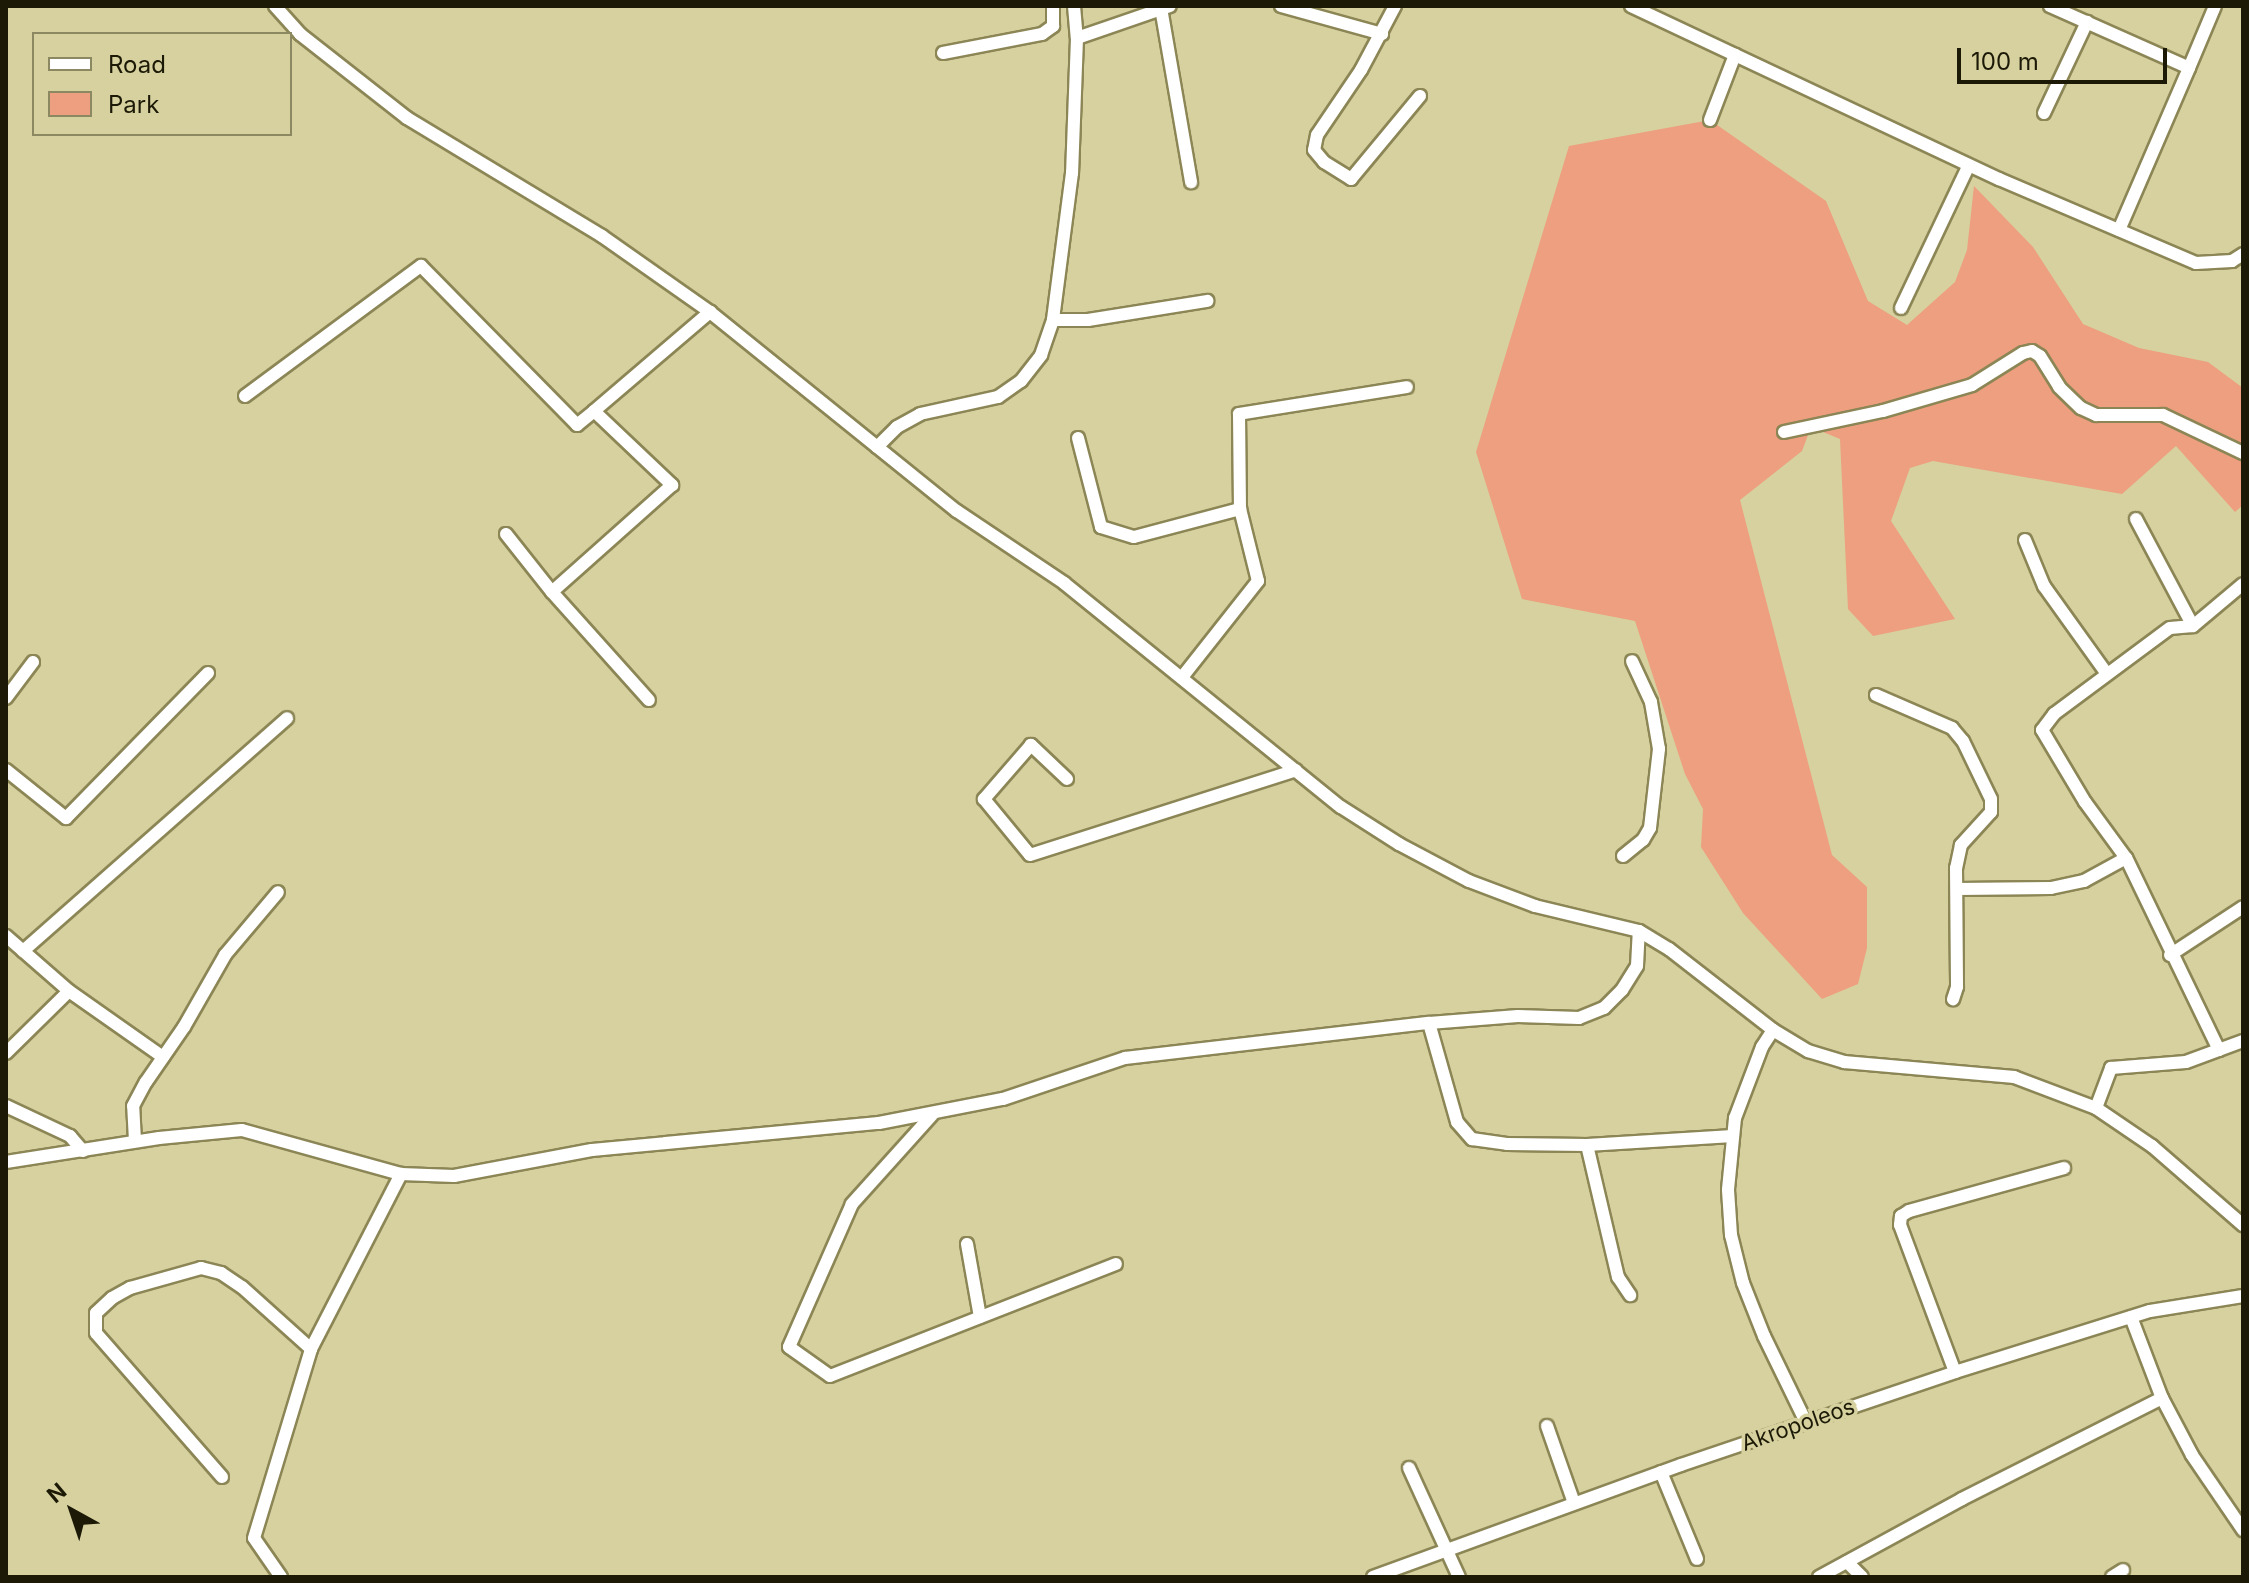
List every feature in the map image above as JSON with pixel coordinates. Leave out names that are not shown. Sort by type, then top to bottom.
[{"type":"street","points":[[275,6],[300,34],[407,118],[602,236],[710,312],[957,511],[1064,583],[1183,676],[1341,807],[1399,844],[1469,881],[1535,906],[1639,931],[1669,949],[1773,1030],[1808,1051],[1844,1062],[2014,1077],[2096,1108],[2152,1146],[2243,1225]]},
{"type":"street","points":[[943,53],[1042,34],[1053,26],[1053,6]]},
{"type":"street","points":[[877,447],[897,427],[920,414],[998,397],[1021,381],[1041,355],[1053,320],[1072,173],[1077,38],[1074,6]]},
{"type":"street","points":[[1281,6],[1382,34]]},
{"type":"street","points":[[1395,6],[1382,34],[1317,135],[1314,150],[1324,162],[1351,179],[1420,96]]},
{"type":"street","points":[[1631,6],[1664,12],[1735,55],[1969,165],[2196,263],[2232,261],[2243,254]]},
{"type":"street","points":[[2050,6],[2189,68]]},
{"type":"street","points":[[2119,230],[2215,6]]},
{"type":"street","points":[[1077,38],[1166,7],[1191,182]]},
{"type":"street","points":[[2044,113],[2087,22]]},
{"type":"street","points":[[1710,120],[1735,55]]},
{"type":"street","points":[[1901,308],[1969,165]]},
{"type":"street","points":[[245,396],[421,266],[577,425],[710,312]]},
{"type":"street","points":[[1053,320],[1088,320],[1207,301]]},
{"type":"street","points":[[1784,432],[1883,411],[1972,385],[2023,353],[2032,351],[2040,356],[2059,387],[2081,408],[2096,415],[2163,415],[2243,453]]},
{"type":"street","points":[[1183,676],[1258,581],[1240,509],[1239,414],[1407,387]]},
{"type":"street","points":[[552,592],[672,485],[594,411]]},
{"type":"street","points":[[1078,438],[1101,527],[1134,537],[1240,509]]},
{"type":"street","points":[[2136,519],[2193,626]]},
{"type":"street","points":[[506,534],[552,592],[649,700]]},
{"type":"street","points":[[2025,540],[2044,586],[2107,674]]},
{"type":"street","points":[[2219,1050],[2170,955],[2126,858],[2085,802],[2042,730],[2054,714],[2170,628],[2193,626],[2243,584]]},
{"type":"street","points":[[1623,856],[1643,840],[1650,828],[1659,749],[1651,702],[1632,661]]},
{"type":"street","points":[[6,698],[33,662]]},
{"type":"street","points":[[6,770],[66,818],[208,673]]},
{"type":"street","points":[[1876,695],[1952,728],[1963,741],[1991,799],[1991,812],[1961,845],[1957,889],[1957,987],[1953,999]]},
{"type":"street","points":[[23,951],[287,718]]},
{"type":"street","points":[[1067,779],[1031,745],[984,799],[1030,855],[1296,770]]},
{"type":"street","points":[[1957,889],[2051,888],[2084,881],[2126,858]]},
{"type":"street","points":[[135,1141],[133,1106],[225,955],[278,892]]},
{"type":"street","points":[[2170,955],[2243,907]]},
{"type":"street","points":[[6,1162],[135,1141],[242,1130],[401,1174],[454,1176],[592,1150],[932,1115],[1003,1099],[1125,1058],[1429,1023],[1518,1016],[1579,1018],[1604,1008],[1622,990],[1637,966],[1639,931]]},
{"type":"street","points":[[6,936],[69,991],[163,1057]]},
{"type":"street","points":[[6,1053],[69,991]]},
{"type":"street","points":[[1429,1023],[1457,1122],[1472,1139],[1507,1144],[1587,1145],[1733,1136]]},
{"type":"street","points":[[1773,1030],[1762,1047],[1735,1118],[1728,1190],[1733,1245],[1764,1336],[1806,1422]]},
{"type":"street","points":[[2096,1108],[2111,1068],[2186,1062],[2243,1041]]},
{"type":"street","points":[[6,1106],[70,1136],[83,1151]]},
{"type":"street","points":[[932,1115],[852,1204],[789,1347],[830,1376],[1116,1264]]},
{"type":"street","points":[[1587,1145],[1618,1277],[1630,1295]]},
{"type":"street","points":[[1955,1372],[1900,1225],[1901,1216],[2064,1168]]},
{"type":"street","points":[[281,1577],[254,1538],[311,1349],[401,1174]]},
{"type":"street","points":[[967,1244],[980,1317]]},
{"type":"street","points":[[222,1477],[96,1333],[96,1313],[112,1298],[130,1288],[201,1268],[221,1273],[242,1287],[311,1349]]},
{"type":"street","name":"Akropoleos","points":[[1373,1577],[1661,1472],[1955,1372],[2131,1317],[2236,1297],[2243,1290]]},
{"type":"street","points":[[2131,1317],[2162,1398],[2192,1455],[2242,1528]]},
{"type":"street","points":[[1819,1577],[1962,1499],[2162,1398]]},
{"type":"street","points":[[1547,1426],[1574,1503]]},
{"type":"street","points":[[1409,1468],[1459,1577]]},
{"type":"street","points":[[1661,1472],[1697,1559]]},
{"type":"street","points":[[1847,1562],[1862,1577]]},
{"type":"green space","points":[[1710,120],[1826,201],[1868,301],[1907,325],[1955,282],[1967,250],[1974,186],[2033,247],[2083,324],[2139,348],[2208,362],[2243,388],[2243,505],[2235,512],[2176,446],[2122,494],[1933,461],[1910,468],[1891,521],[1955,619],[1873,636],[1848,609],[1840,439],[1811,427],[1802,451],[1740,500],[1832,855],[1867,887],[1867,948],[1858,984],[1822,999],[1743,913],[1701,847],[1703,809],[1685,774],[1635,621],[1522,599],[1476,452],[1569,146]]}]
